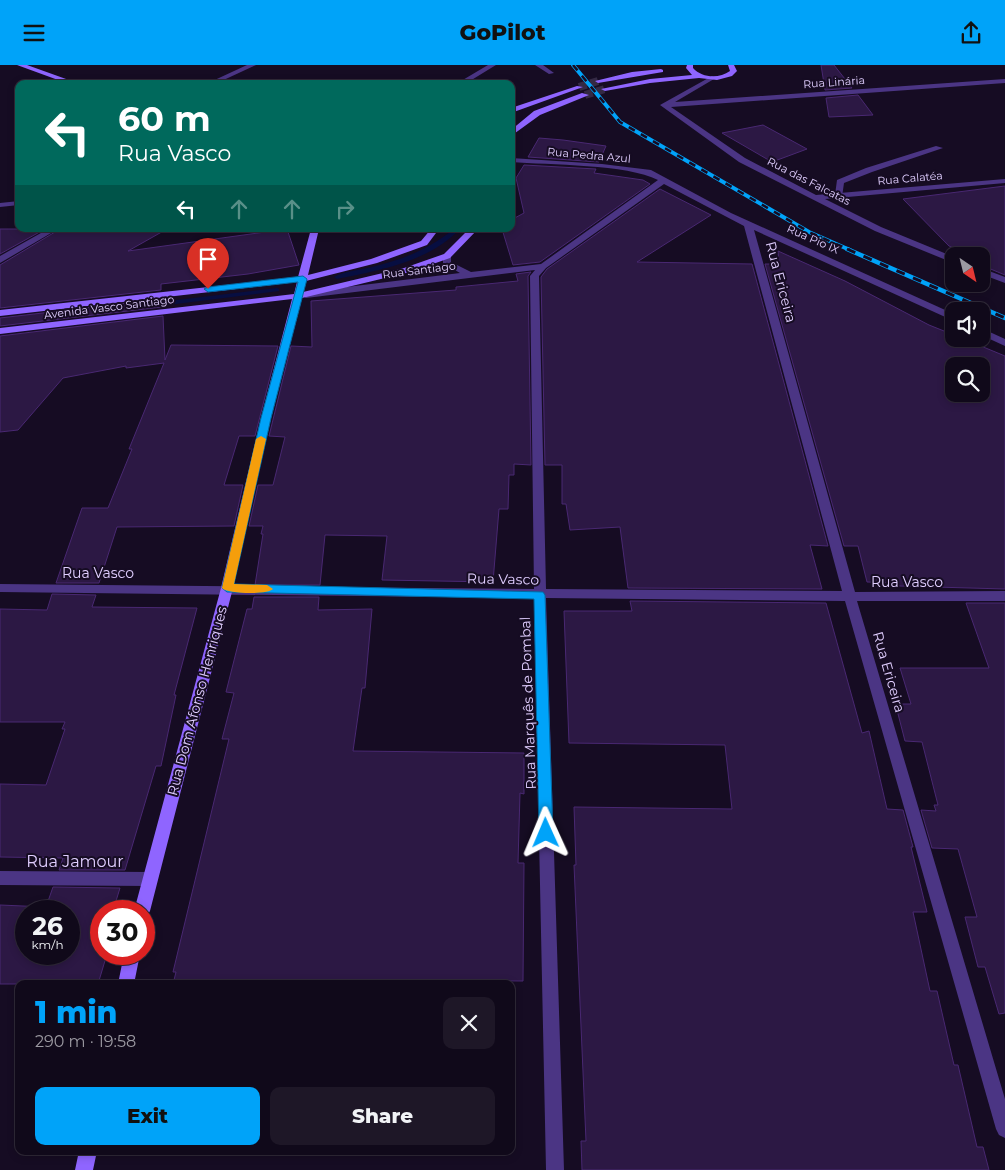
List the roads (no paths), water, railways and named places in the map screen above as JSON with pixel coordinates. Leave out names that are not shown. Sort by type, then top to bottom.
[{"type":"street","points":[[20,65],[64,80]]},
{"type":"street","points":[[218,80],[253,65]]},
{"type":"street","points":[[466,80],[493,65]]},
{"type":"street","points":[[538,65],[551,73]]},
{"type":"street","points":[[605,89],[650,81],[699,76],[712,78],[727,76],[734,71],[732,66],[742,65]]},
{"type":"street","points":[[679,69],[690,67],[694,74],[699,76]]},
{"type":"street","points":[[598,81],[632,74],[670,70]]},
{"type":"street","points":[[664,105],[712,78]]},
{"type":"street","name":"Rua Linária","points":[[664,105],[1005,81]]},
{"type":"street","points":[[515,109],[579,87]]},
{"type":"street","points":[[515,131],[537,113],[585,95]]},
{"type":"street","name":"Rua das Falcatas","points":[[664,105],[742,160],[878,229],[945,256]]},
{"type":"street","points":[[839,195],[840,182],[869,170],[939,148]]},
{"type":"street","name":"Rua Pedra Azul","points":[[515,160],[611,167],[648,172],[662,181]]},
{"type":"street","points":[[543,266],[662,181]]},
{"type":"street","name":"Rua Pio IX","points":[[662,181],[945,314]]},
{"type":"street","name":"Rua Calatéa","points":[[816,197],[1005,181]]},
{"type":"street","points":[[0,205],[15,203]]},
{"type":"street","name":"Rua Ericeira","points":[[748,223],[850,597],[1005,1129]]},
{"type":"street","points":[[0,260],[49,232]]},
{"type":"street","name":"Rua Dom Afonso Henriques","points":[[144,900],[227,588],[266,418],[314,232]]},
{"type":"street","name":"Avenida Vasco Santiago","points":[[0,313],[303,279],[374,261],[424,243],[433,232]]},
{"type":"street","name":"Avenida Vasco Santiago","points":[[0,331],[298,296],[407,270],[447,256],[471,232]]},
{"type":"street","points":[[447,256],[447,263],[470,275]]},
{"type":"street","name":"Rua Santiago","points":[[298,296],[543,266]]},
{"type":"street","name":"Rua Marquês de Pombal","points":[[543,266],[534,276],[555,1170]]},
{"type":"street","points":[[990,275],[1005,281]]},
{"type":"street","points":[[990,336],[1005,343]]},
{"type":"street","name":"Rua Vasco","points":[[0,588],[227,588],[540,595],[1005,596]]},
{"type":"street","name":"Rua Jamour","points":[[0,878],[149,879]]},
{"type":"street","points":[[127,980],[130,965]]},
{"type":"street","points":[[84,1170],[87,1155]]},
{"type":"waterway","points":[[337,277],[401,261],[431,248],[453,232]]},
{"type":"waterway","points":[[152,305],[277,290]]},
{"type":"tunnel","points":[[579,87],[598,81]]},
{"type":"tunnel","points":[[585,95],[605,89]]},
{"type":"railway","points":[[573,65],[620,122],[809,232],[850,250]]},
{"type":"railway","points":[[847,249],[1005,318]]}]
